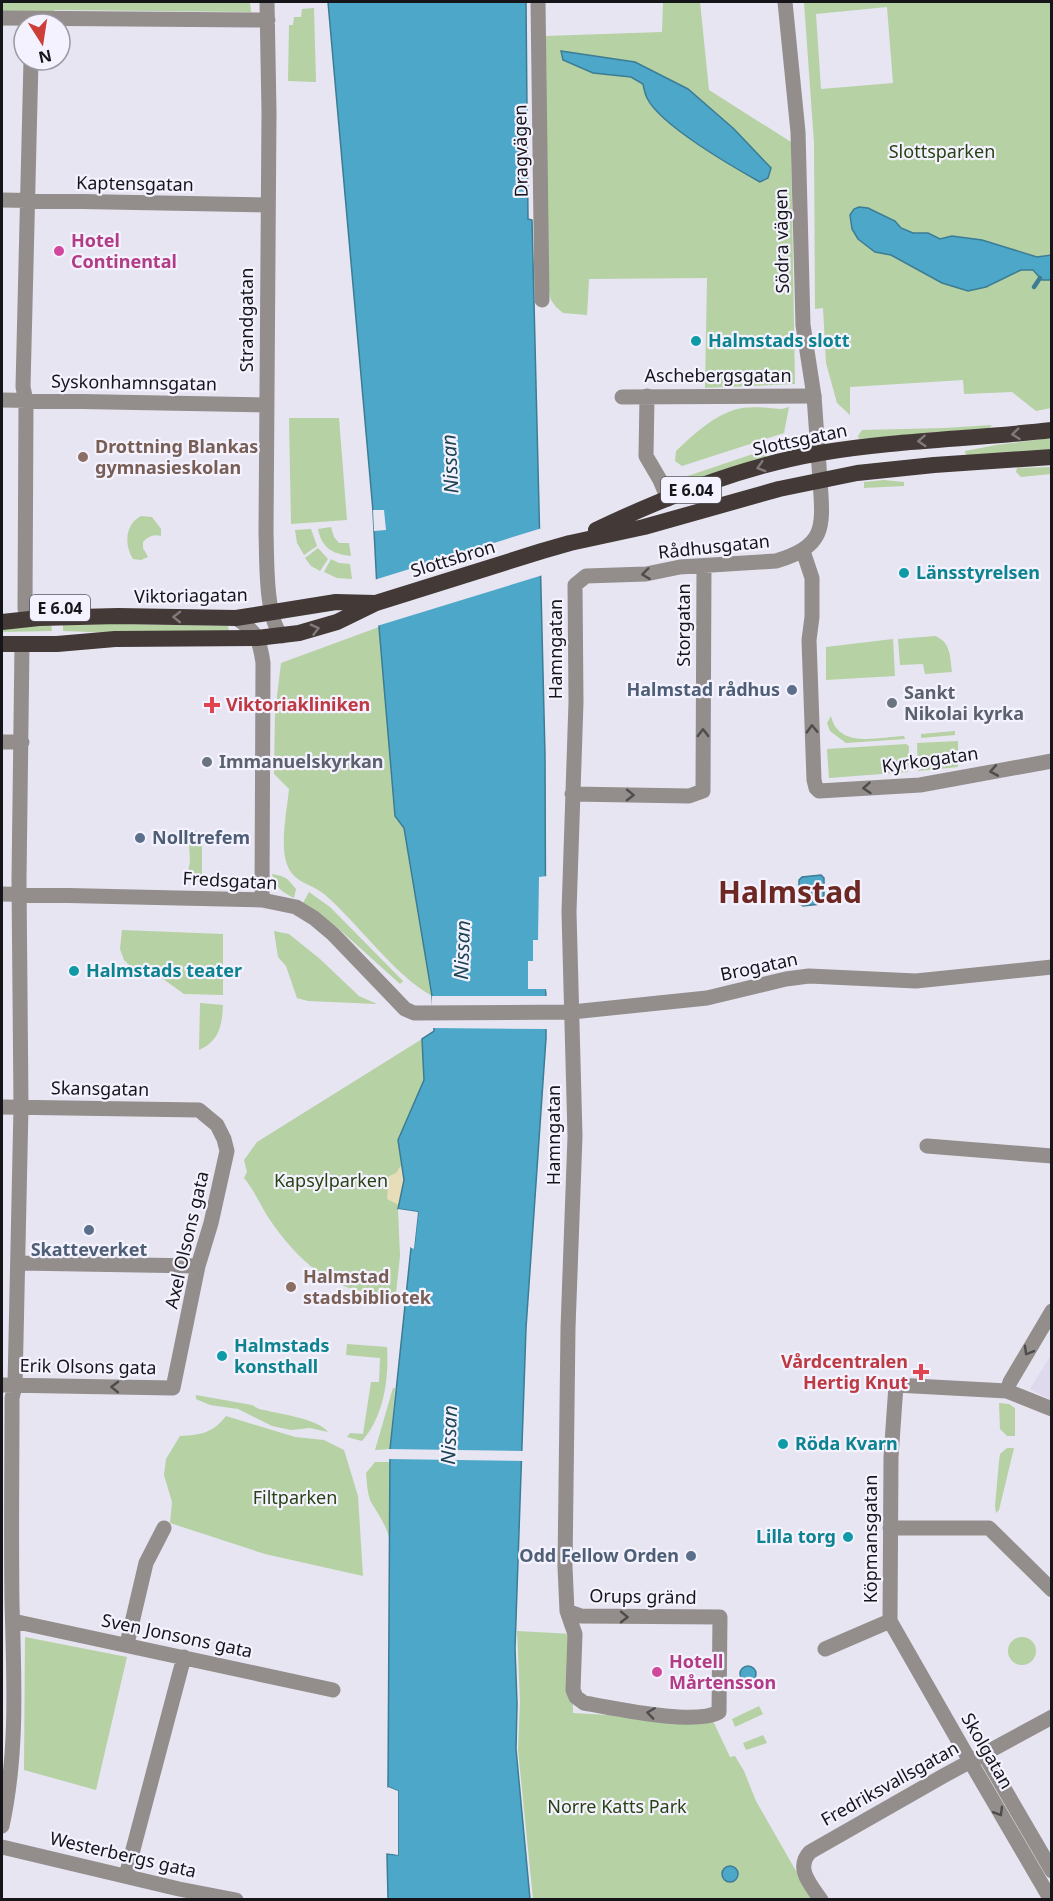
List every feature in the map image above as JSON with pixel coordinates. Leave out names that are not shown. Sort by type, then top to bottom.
[{"type":"highway","name":"Slottsgatan","points":[[570,543],[668,499],[743,473],[818,453],[874,445],[1052,430]]},
{"type":"highway","name":"Slottsgatan","points":[[542,551],[644,527],[820,480],[923,466],[1052,458]]},
{"type":"highway","name":"Slottsbron","points":[[375,603],[542,551]]},
{"type":"highway","name":"Viktoriagatan","points":[[2,644],[57,644],[115,639],[257,638],[299,608],[336,602],[375,603]]},
{"type":"highway","name":"Viktoriagatan","points":[[2,622],[39,618],[118,616],[236,618],[276,625],[321,627],[375,603]]},
{"type":"highway","name":"Viktoriagatan","points":[[2,615],[25,609],[57,608],[118,616]]},
{"type":"highway","name":"Viktoriagatan","points":[[2,638],[57,633],[115,639]]},
{"type":"street","name":"Strandgatan","points":[[267,2],[269,112],[266,532],[268,582],[276,625]]},
{"type":"street","name":"Dragvägen","points":[[538,2],[542,300]]},
{"type":"street","name":"Södra vägen","points":[[786,2],[798,132],[803,325],[814,396],[820,480]]},
{"type":"street","points":[[72,21],[268,20]]},
{"type":"street","points":[[25,609],[26,400],[23,387],[31,72]]},
{"type":"street","name":"Kaptensgatan","points":[[2,200],[267,205]]},
{"type":"street","name":"Aschebergsgatan","points":[[622,396],[814,396]]},
{"type":"street","points":[[647,396],[646,456],[668,499]]},
{"type":"street","name":"Syskonhamnsgatan","points":[[2,400],[266,405]]},
{"type":"street","points":[[803,551],[820,531],[822,513],[820,480]]},
{"type":"street","name":"Rådhusgatan","points":[[586,576],[646,574],[680,567],[776,561],[803,551]]},
{"type":"street","name":"Kyrkogatan","points":[[803,551],[812,578],[809,640],[816,788],[819,791],[920,785],[1052,761]]},
{"type":"street","name":"Storgatan","points":[[572,794],[689,796],[703,791],[704,566]]},
{"type":"street","name":"Hamngatan","points":[[586,576],[575,585],[574,597],[576,702],[569,912],[574,1136],[566,1459],[567,1611],[575,1634],[573,1690],[576,1697],[584,1703],[691,1719],[709,1717],[719,1712]]},
{"type":"street","points":[[236,618],[252,629],[261,651],[263,673],[262,900]]},
{"type":"street","points":[[2,1826],[13,1752],[13,1621],[7,1557],[12,1398],[8,1386],[19,1263],[22,645]]},
{"type":"street","points":[[2,742],[22,742]]},
{"type":"street","name":"Fredsgatan","points":[[2,894],[262,900],[296,907],[314,918],[358,959],[405,1010],[423,1012]]},
{"type":"street","name":"Brogatan","points":[[423,1012],[572,1012],[707,998],[786,979],[809,976],[916,981],[1052,967]]},
{"type":"street","name":"Skansgatan","points":[[2,1107],[199,1110]]},
{"type":"street","name":"Axel Olsons gata","points":[[173,1388],[198,1266],[211,1223],[227,1151],[224,1138],[217,1125],[199,1110]]},
{"type":"street","points":[[927,1146],[1052,1156]]},
{"type":"street","points":[[19,1263],[198,1266]]},
{"type":"street","points":[[1052,1311],[1007,1391],[1052,1409]]},
{"type":"street","name":"Köpmansgatan","points":[[890,1621],[890,1528],[896,1385],[1007,1391]]},
{"type":"street","name":"Erik Olsons gata","points":[[8,1386],[173,1388]]},
{"type":"street","points":[[127,1644],[146,1563],[164,1528]]},
{"type":"street","points":[[890,1528],[989,1528],[1052,1590]]},
{"type":"street","name":"Orups gränd","points":[[567,1611],[582,1616],[720,1617],[719,1712]]},
{"type":"street","name":"Sven Jonsons gata","points":[[13,1621],[333,1690]]},
{"type":"street","points":[[825,1649],[890,1621]]},
{"type":"street","name":"Skolgatan","points":[[890,1621],[1051,1899]]},
{"type":"street","points":[[126,1876],[184,1657]]},
{"type":"street","name":"Fredriksvallsgatan","points":[[821,1899],[803,1867],[804,1858],[810,1852],[1052,1717]]},
{"type":"street","name":"Skolgatan","points":[[984,1754],[1052,1871]]},
{"type":"street","name":"Westerbergs gata","points":[[2,1848],[126,1876],[179,1894],[236,1899]]},
{"type":"shaded area","points":[[1051,1355],[1051,1400],[1030,1389]]},
{"type":"green space","points":[[2,2],[250,2],[251,12],[55,10],[52,12],[2,11]]},
{"type":"green space","points":[[663,2],[700,2],[709,90],[791,142],[795,384],[705,388],[707,278],[589,279],[587,315],[563,313],[551,300],[544,271],[546,36],[662,32]]},
{"type":"green space","name":"Slottsparken","points":[[804,2],[1051,2],[1051,255],[1037,257],[982,240],[952,236],[940,239],[928,233],[913,233],[868,208],[854,209],[858,239],[875,252],[891,255],[942,283],[969,291],[986,287],[1021,270],[1033,270],[1042,280],[1051,280],[1051,408],[1036,411],[1012,392],[964,394],[963,380],[850,387],[850,415],[837,403],[826,363],[823,308],[815,309],[814,143]],"holes":[[[887,7],[893,83],[821,89],[816,14]]]},
{"type":"green space","points":[[314,8],[316,82],[288,81],[289,25],[293,25],[294,17],[301,17],[302,9]]},
{"type":"green space","points":[[789,407],[784,433],[682,466],[675,461],[676,451],[703,428],[726,413],[745,408],[782,409]]},
{"type":"green space","points":[[289,418],[339,418],[347,520],[291,524]]},
{"type":"green space","points":[[992,425],[989,428],[859,439],[858,436],[862,430]]},
{"type":"green space","points":[[1051,438],[1051,451],[966,456],[965,451],[996,445]]},
{"type":"green space","points":[[765,450],[767,459],[676,486],[673,481]]},
{"type":"green space","points":[[1051,467],[1051,474],[1021,477],[1016,472],[1017,468]]},
{"type":"green space","points":[[884,480],[904,482],[904,486],[864,488],[864,482]]},
{"type":"green space","points":[[141,516],[152,517],[161,529],[161,536],[151,536],[143,542],[143,548],[148,557],[141,560],[133,559],[127,541],[129,529]]},
{"type":"green space","points":[[331,527],[339,543],[349,543],[351,556],[333,552],[322,541],[318,529]]},
{"type":"green space","points":[[311,529],[317,546],[304,555],[297,543],[295,530]]},
{"type":"green space","points":[[318,548],[328,559],[320,571],[311,566],[305,558]]},
{"type":"green space","points":[[331,559],[339,563],[350,564],[352,579],[337,578],[324,572]]},
{"type":"green space","points":[[51,622],[52,631],[2,632],[2,627]]},
{"type":"green space","points":[[63,624],[228,626],[229,632],[63,631]]},
{"type":"green space","points":[[379,627],[395,816],[404,828],[432,996],[418,987],[390,962],[324,894],[295,877],[285,859],[284,829],[289,789],[274,774],[275,713],[281,663]]},
{"type":"green space","points":[[935,636],[947,646],[952,672],[925,674],[923,664],[900,665],[898,639]]},
{"type":"green space","points":[[893,639],[895,676],[826,680],[826,647]]},
{"type":"green space","points":[[831,716],[835,726],[842,733],[851,737],[872,739],[904,736],[905,739],[846,743],[830,731],[827,723]]},
{"type":"green space","points":[[955,731],[955,735],[921,738],[921,734]]},
{"type":"green space","points":[[958,741],[958,767],[918,771],[917,743]]},
{"type":"green space","points":[[906,744],[909,746],[908,772],[829,778],[827,749]]},
{"type":"green space","points":[[194,830],[202,835],[202,881],[186,881],[190,862],[187,831]]},
{"type":"green space","points":[[272,874],[284,877],[291,882],[296,889],[294,898],[280,889]]},
{"type":"green space","points":[[309,892],[330,907],[403,981],[400,984],[338,928],[303,903]]},
{"type":"green space","points":[[122,930],[223,934],[223,995],[184,994],[163,979],[130,966],[124,960],[120,949]]},
{"type":"green space","points":[[274,931],[289,934],[320,959],[359,996],[377,1004],[308,1001],[297,998],[286,966],[278,957]]},
{"type":"green space","points":[[200,1003],[223,1005],[221,1025],[216,1037],[199,1050]]},
{"type":"green space","name":"Kapsylparken","points":[[422,1039],[424,1080],[398,1140],[404,1180],[398,1209],[400,1256],[396,1293],[356,1290],[322,1274],[292,1249],[268,1217],[244,1178],[247,1172],[244,1160],[257,1142]]},
{"type":"green space","points":[[347,1344],[387,1347],[384,1397],[375,1420],[362,1441],[347,1437],[350,1433],[363,1434],[371,1382],[379,1382],[380,1358],[346,1355]]},
{"type":"green space","points":[[393,1388],[395,1388],[390,1449],[375,1450]]},
{"type":"green space","points":[[196,1395],[252,1405],[259,1409],[296,1417],[316,1423],[328,1432],[310,1428],[291,1430],[272,1426],[238,1409],[210,1405],[196,1399]]},
{"type":"green space","points":[[999,1403],[1009,1404],[1015,1408],[1015,1436],[1007,1436],[1000,1429]]},
{"type":"green space","name":"Filtparken","points":[[226,1416],[295,1437],[324,1440],[344,1450],[358,1496],[363,1576],[265,1554],[170,1523],[172,1502],[164,1475],[166,1459],[180,1436],[211,1430]]},
{"type":"green space","points":[[1007,1448],[1014,1448],[999,1510],[996,1513],[1000,1454]]},
{"type":"green space","points":[[375,1462],[390,1462],[389,1537],[371,1502],[368,1491],[366,1473]]},
{"type":"green space","name":"Norre Katts Park","points":[[517,1631],[573,1634],[573,1713],[713,1721],[730,1757],[735,1756],[744,1771],[756,1801],[812,1899],[533,1899],[518,1750],[520,1701]]},
{"type":"green space","points":[[25,1637],[127,1657],[96,1790],[24,1770]]},
{"type":"green space","points":[[1022,1637],[1032,1641],[1036,1651],[1032,1661],[1022,1665],[1012,1661],[1008,1651],[1012,1641]]},
{"type":"green space","points":[[759,1706],[763,1714],[735,1727],[732,1719]]},
{"type":"green space","points":[[763,1735],[767,1743],[746,1750],[743,1743]]},
{"type":"sand","points":[[402,1164],[404,1180],[399,1205],[387,1199],[389,1176],[396,1173]]},
{"type":"water","name":"Nissan","points":[[328,2],[526,2],[528,219],[532,220],[545,755],[546,1038],[526,1328],[515,1648],[516,1749],[530,1899],[388,1899],[387,1854],[398,1855],[398,1791],[388,1787],[390,1449],[411,1248],[414,1248],[418,1212],[398,1209],[404,1180],[398,1140],[424,1080],[422,1039],[434,1031],[432,996],[404,828],[395,816],[379,627],[373,511]]},
{"type":"water","points":[[561,51],[635,62],[688,89],[734,129],[771,168],[768,178],[760,182],[681,132],[654,109],[647,98],[643,84],[631,77],[593,73],[563,60]]},
{"type":"water","points":[[868,208],[895,221],[901,228],[913,233],[928,233],[940,239],[952,236],[982,240],[1037,257],[1051,255],[1051,280],[1042,280],[1033,270],[1021,270],[986,287],[968,291],[942,283],[891,255],[875,252],[858,239],[852,229],[850,215],[854,209]]},
{"type":"water","points":[[821,875],[824,878],[824,901],[821,904],[803,906],[799,903],[799,880],[802,877]]},
{"type":"water","points":[[748,1666],[756,1674],[748,1682],[740,1674]]},
{"type":"water","points":[[730,1866],[736,1868],[738,1874],[736,1880],[730,1882],[724,1880],[722,1874],[724,1868]]},
{"type":"pier","points":[[373,510],[384,510],[386,530],[374,531]]},
{"type":"pier","points":[[542,528],[543,575],[377,626],[374,580]]},
{"type":"pier","points":[[547,876],[549,993],[546,989],[528,989],[528,961],[533,961],[533,940],[538,940],[539,877]]},
{"type":"pier","points":[[432,996],[548,996],[548,1029],[430,1028]]},
{"type":"pier","points":[[398,1209],[418,1212],[414,1249],[411,1248],[415,1214],[398,1212]]},
{"type":"pier","points":[[387,1449],[524,1451],[524,1461],[387,1459]]},
{"type":"pier","points":[[388,1787],[398,1791],[398,1855],[387,1853],[387,1851],[395,1852],[395,1793],[388,1790]]},
{"type":"waterway","points":[[1034,287],[1040,278]]},
{"type":"place","name":"Hotel Continental","points":[[59,251]]},
{"type":"place","name":"Halmstads slott","points":[[696,341]]},
{"type":"place","name":"Drottning Blankas gymnasieskolan","points":[[83,457]]},
{"type":"place","name":"Länsstyrelsen","points":[[904,573]]},
{"type":"place","name":"Halmstad rådhus","points":[[792,690]]},
{"type":"place","name":"Sankt Nikolai kyrka","points":[[892,703]]},
{"type":"place","name":"Viktoriakliniken","points":[[212,705]]},
{"type":"place","name":"Immanuelskyrkan","points":[[207,762]]},
{"type":"place","name":"Nolltrefem","points":[[140,838]]},
{"type":"place","name":"Halmstads teater","points":[[74,971]]},
{"type":"place","name":"Skatteverket","points":[[89,1230]]},
{"type":"place","name":"Halmstad stadsbibliotek","points":[[291,1287]]},
{"type":"place","name":"Halmstads konsthall","points":[[222,1356]]},
{"type":"place","name":"Vårdcentralen Hertig Knut","points":[[921,1372]]},
{"type":"place","name":"Röda Kvarn","points":[[783,1444]]},
{"type":"place","name":"Lilla torg","points":[[848,1537]]},
{"type":"place","name":"Odd Fellow Orden","points":[[691,1556]]},
{"type":"place","name":"Hotell Mårtensson","points":[[657,1672]]},
{"type":"district","name":"Halmstad","points":[[790,893]]}]
